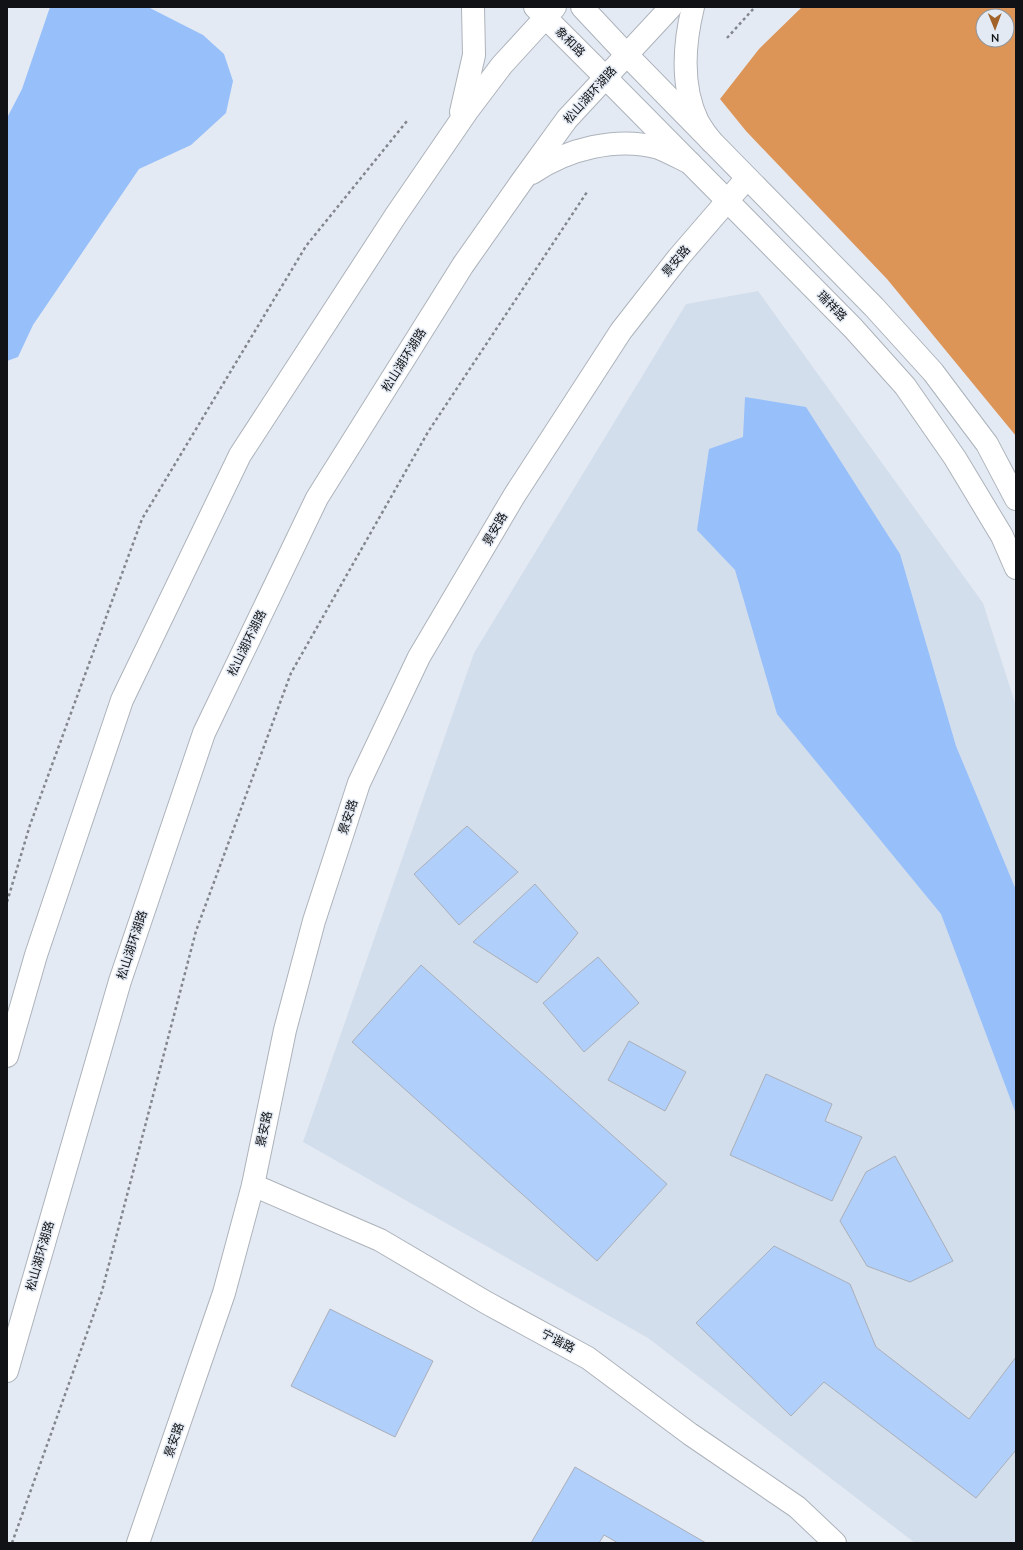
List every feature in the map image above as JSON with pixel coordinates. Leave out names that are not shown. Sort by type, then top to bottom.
[{"type":"street","points":[[454,130],[463,107],[474,55],[473,7]]},
{"type":"street","points":[[582,7],[626,54],[874,307],[933,372],[987,444],[1016,499]]},
{"type":"street","name":"松山湖环湖路","points":[[7,1370],[120,982],[204,733],[316,498],[463,265],[522,181],[567,119],[671,7]]},
{"type":"street","points":[[693,7],[686,44],[688,86],[690,100],[698,122],[712,142]]},
{"type":"street","points":[[7,1056],[36,956],[122,700],[240,455],[396,215],[454,130],[545,10]]},
{"type":"street","name":"象和路","points":[[545,10],[605,77]]},
{"type":"street","name":"瑞祥路","points":[[605,77],[853,328],[905,386],[955,458],[1002,536],[1016,568]]},
{"type":"street","points":[[522,181],[555,160],[576,152],[626,144],[660,148],[690,163]]},
{"type":"street","name":"景安路","points":[[138,1543],[224,1293],[253,1185],[285,1030],[314,921],[359,783],[416,664],[514,496],[621,331],[678,258],[747,178]]},
{"type":"street","name":"宁谐路","points":[[253,1185],[380,1240],[487,1303],[588,1358],[690,1434],[797,1507],[835,1543]]},
{"type":"path","points":[[727,38],[755,7]]},
{"type":"path","points":[[7,902],[30,825],[142,519],[306,246],[407,121]]},
{"type":"path","points":[[12,1543],[102,1291],[196,931],[290,673],[428,432],[587,192]]},
{"type":"shaded area","points":[[802,7],[1016,7],[1016,436],[887,279],[746,131],[720,99],[759,49]]},
{"type":"shaded area","points":[[758,291],[983,603],[1016,706],[1016,1543],[915,1543],[648,1338],[303,1142],[474,653],[686,304]]},
{"type":"water","points":[[50,7],[148,7],[203,35],[224,54],[233,81],[226,113],[191,145],[139,169],[33,325],[18,357],[7,361],[7,118],[22,89]]},
{"type":"water","points":[[745,397],[806,407],[900,554],[956,746],[1016,890],[1016,1114],[941,914],[777,714],[735,570],[697,530],[709,449],[743,437]]},
{"type":"building","points":[[467,826],[518,872],[459,925],[414,874]]},
{"type":"building","points":[[535,884],[578,933],[537,983],[473,942]]},
{"type":"building","points":[[598,957],[639,1003],[584,1052],[543,1003]]},
{"type":"building","points":[[421,965],[667,1184],[597,1261],[352,1042]]},
{"type":"building","points":[[629,1041],[686,1072],[665,1111],[608,1080]]},
{"type":"building","points":[[766,1074],[832,1104],[825,1121],[862,1137],[832,1201],[730,1155]]},
{"type":"building","points":[[895,1156],[953,1261],[910,1282],[867,1266],[840,1221],[866,1172]]},
{"type":"building","points":[[774,1246],[850,1284],[876,1347],[969,1419],[1016,1357],[1016,1450],[976,1498],[824,1382],[791,1416],[696,1323]]},
{"type":"building","points":[[330,1309],[433,1361],[395,1437],[291,1386]]},
{"type":"building","points":[[575,1467],[706,1543],[618,1543],[604,1535],[599,1543],[531,1543]]}]
